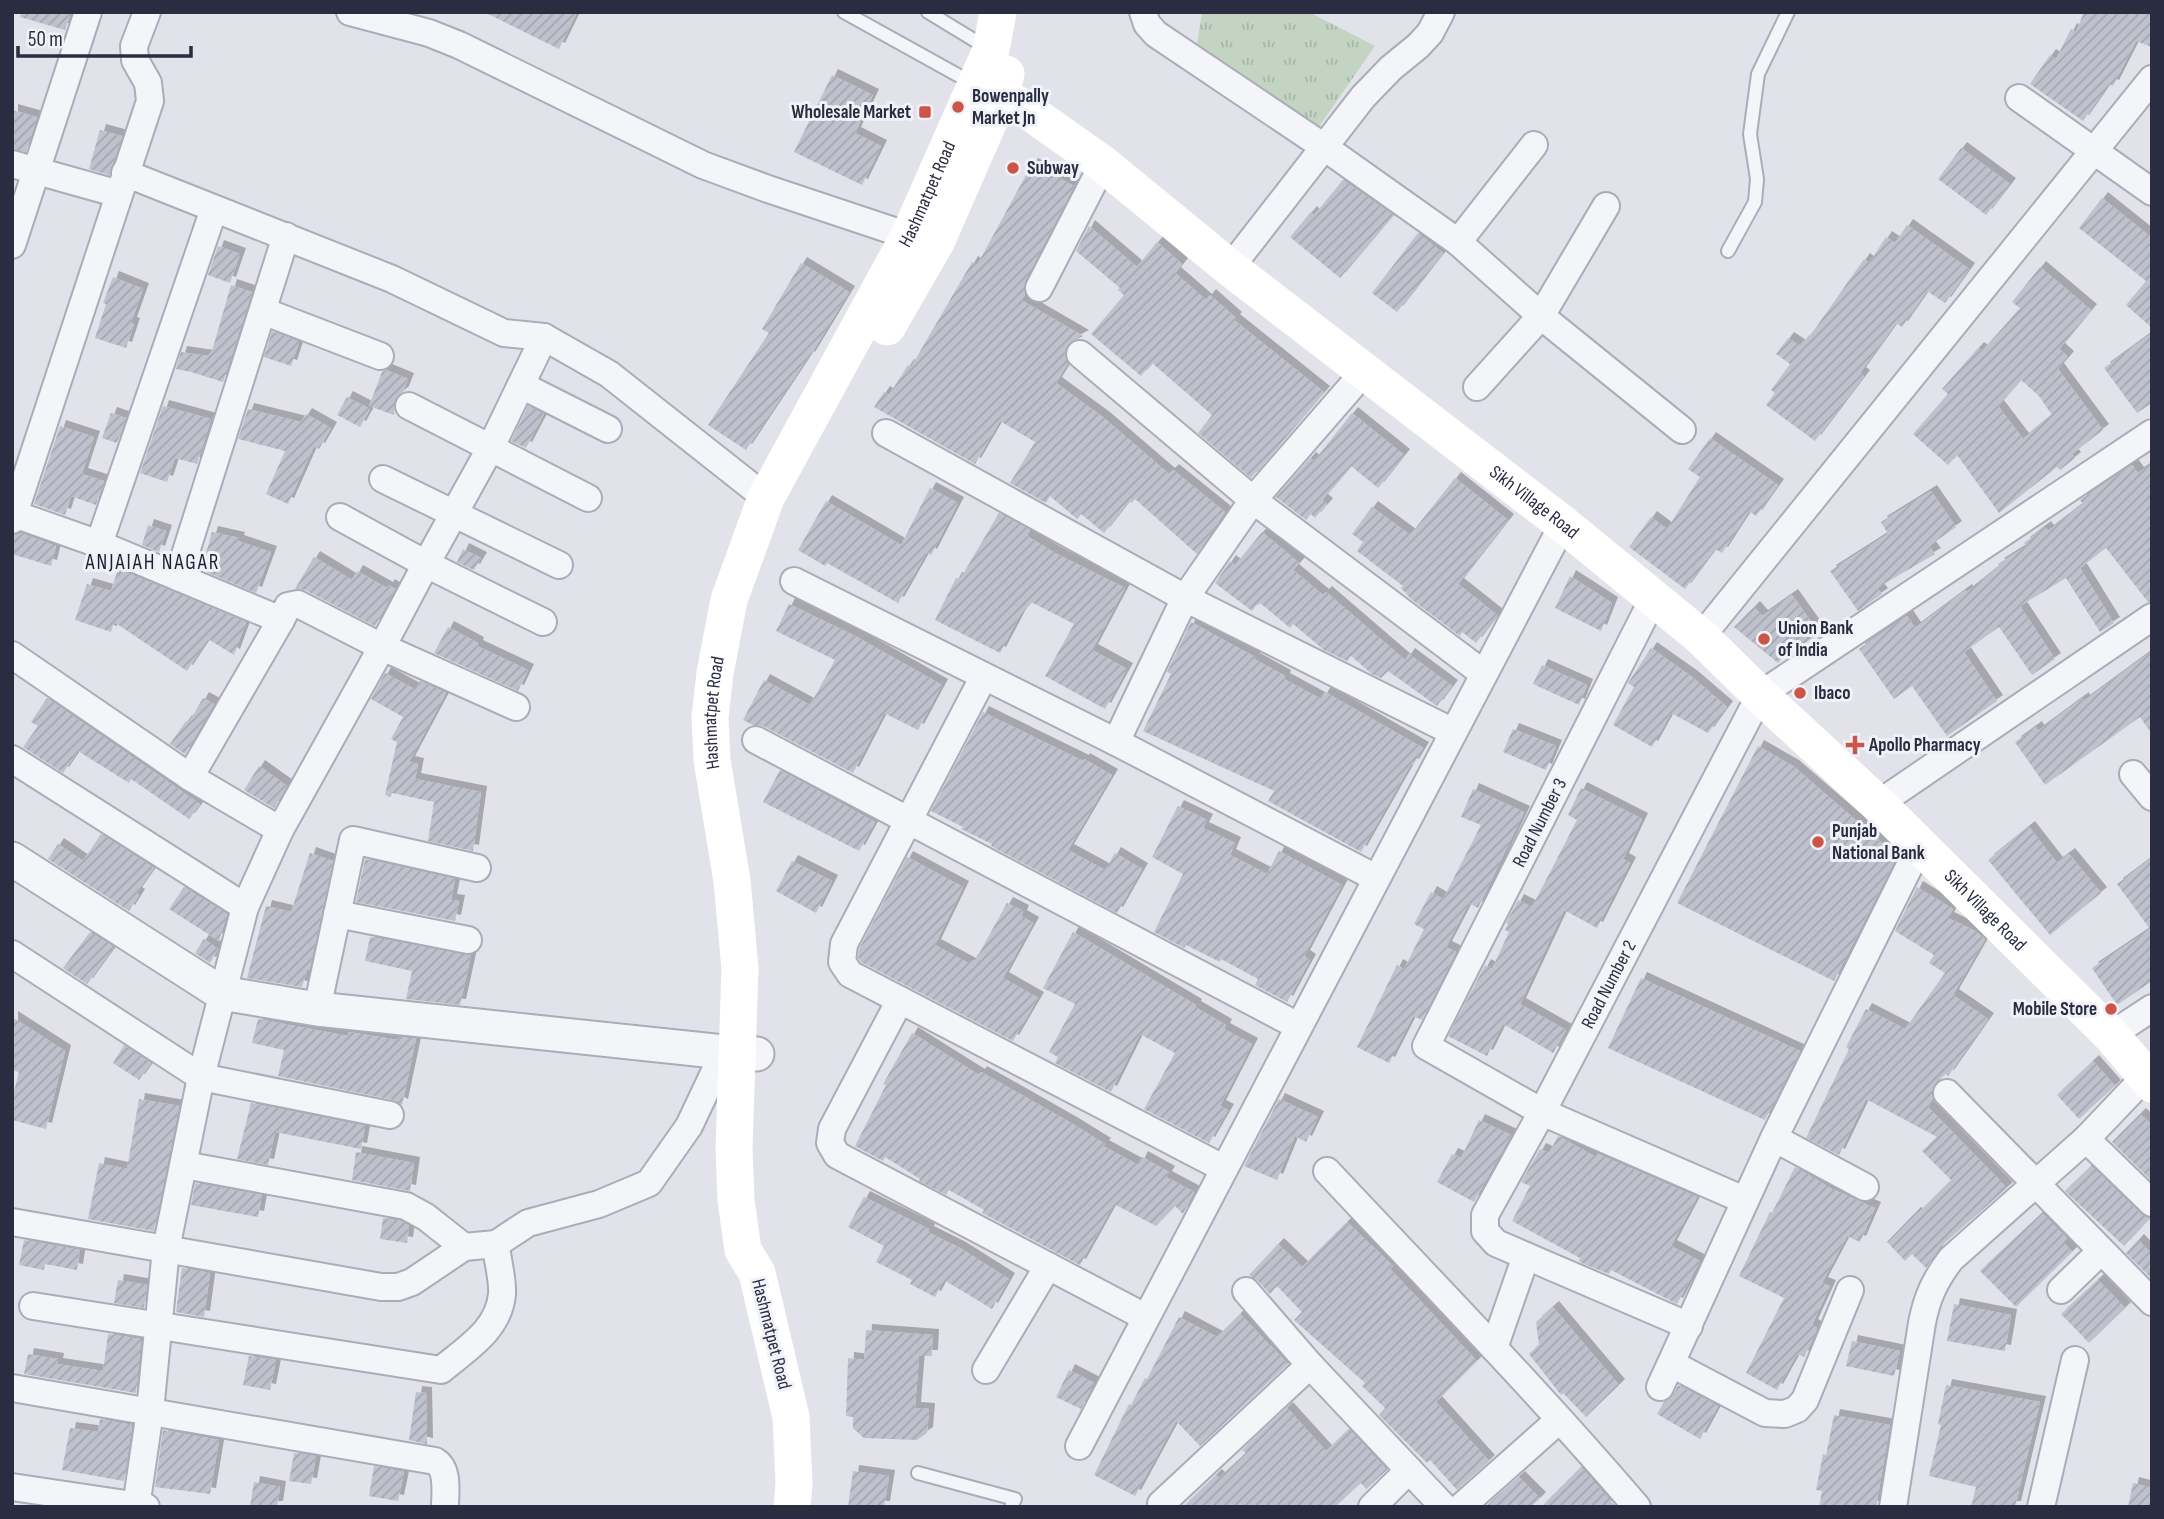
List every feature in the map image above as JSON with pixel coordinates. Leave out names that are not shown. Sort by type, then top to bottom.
[{"type":"main road","name":"Hashmatpet Road","points":[[792,1507],[792,1417],[757,1273],[761,1249],[753,1199],[752,1148],[740,1053],[759,965],[727,712],[738,602],[766,498],[988,90],[996,52],[998,12]]},
{"type":"main road","points":[[738,602],[781,508],[936,242],[988,90],[1021,12]]},
{"type":"main road","name":"Sikh Village Road","points":[[988,90],[1053,126],[1103,164],[1230,268],[1563,524],[1701,636],[1760,695],[1878,804],[2111,1035],[2148,1080]]},
{"type":"street","points":[[12,245],[24,168],[88,12]]},
{"type":"street","points":[[147,12],[134,46],[135,61],[148,83],[150,101],[13,517],[99,544],[281,620]]},
{"type":"street","points":[[350,12],[429,33],[459,45],[704,165],[909,236]]},
{"type":"street","points":[[1143,12],[1147,24],[1156,34],[1324,147],[1458,242],[1541,316],[1682,430]]},
{"type":"street","points":[[1230,268],[1373,85],[1419,46],[1430,33],[1441,12]]},
{"type":"street","points":[[1701,636],[2152,79]]},
{"type":"street","points":[[2019,98],[2152,192]]},
{"type":"street","points":[[1458,242],[1534,145]]},
{"type":"street","points":[[1038,288],[1103,164]]},
{"type":"street","points":[[24,168],[122,184],[214,209],[392,279],[504,333],[544,337],[609,374],[766,498]]},
{"type":"street","points":[[1477,387],[1541,316],[1606,206]]},
{"type":"street","points":[[99,544],[214,209]]},
{"type":"street","points":[[178,577],[286,236]]},
{"type":"street","points":[[263,311],[380,356]]},
{"type":"street","points":[[12,1487],[139,1506],[166,1249],[201,1077],[246,906],[280,831],[491,447],[544,337]]},
{"type":"street","points":[[1080,354],[1253,500],[1484,674]]},
{"type":"street","points":[[1116,742],[1185,598],[1253,500],[1364,371]]},
{"type":"street","points":[[521,385],[608,429]]},
{"type":"street","points":[[409,407],[588,498]]},
{"type":"street","points":[[886,433],[1185,598],[1453,732]]},
{"type":"street","points":[[1760,695],[2152,433]]},
{"type":"street","points":[[383,479],[559,565]]},
{"type":"street","points":[[340,517],[426,564],[543,621]]},
{"type":"street","points":[[1079,1447],[1563,524]]},
{"type":"street","points":[[794,581],[983,678],[1116,742],[1376,878]]},
{"type":"street","name":"Road Number 3","points":[[1542,1112],[1426,1046],[1653,599]]},
{"type":"street","points":[[191,777],[288,606],[298,604],[382,647],[516,707]]},
{"type":"street","points":[[1878,804],[2152,617]]},
{"type":"street","points":[[12,655],[191,777],[280,831]]},
{"type":"street","points":[[983,678],[844,944],[842,962],[850,974],[1223,1168]]},
{"type":"street","name":"Road Number 2","points":[[1689,1326],[1496,1243],[1485,1231],[1485,1215],[1542,1112],[1760,695]]},
{"type":"street","points":[[755,740],[1298,1026]]},
{"type":"street","points":[[12,759],[246,906]]},
{"type":"street","points":[[2133,774],[2152,797]]},
{"type":"street","points":[[317,1009],[353,840],[477,868]]},
{"type":"street","points":[[1850,1290],[1805,1400],[1797,1409],[1785,1413],[1765,1413],[1666,1376],[1744,1200],[1920,847]]},
{"type":"street","points":[[12,859],[221,993],[317,1009],[740,1053],[649,1183],[599,1204],[528,1223],[496,1244],[464,1247],[412,1282],[398,1287],[381,1287],[12,1222]]},
{"type":"street","points":[[337,914],[468,940]]},
{"type":"street","points":[[12,954],[201,1077],[390,1115]]},
{"type":"street","points":[[900,1000],[832,1129],[830,1143],[837,1155],[1145,1317]]},
{"type":"street","points":[[2111,1035],[2152,1008]]},
{"type":"street","points":[[1893,1507],[1927,1299],[1937,1277],[1951,1259],[2148,1080]]},
{"type":"street","points":[[1948,1093],[2152,1302]]},
{"type":"street","points":[[1542,1112],[1744,1200]]},
{"type":"street","points":[[1774,1138],[1865,1187]]},
{"type":"street","points":[[2086,1139],[2152,1203]]},
{"type":"street","points":[[184,1165],[406,1206],[426,1217],[464,1247]]},
{"type":"street","points":[[1327,1171],[1494,1348],[1637,1507]]},
{"type":"street","points":[[33,1306],[441,1370],[484,1336],[495,1319],[502,1294],[496,1244]]},
{"type":"street","points":[[2061,1290],[2101,1251]]},
{"type":"street","points":[[1494,1348],[1526,1256]]},
{"type":"street","points":[[986,1370],[1048,1266]]},
{"type":"street","points":[[1246,1291],[1310,1365],[1444,1507]]},
{"type":"street","points":[[2041,1507],[2075,1360]]},
{"type":"street","points":[[1161,1504],[1310,1365]]},
{"type":"street","points":[[12,1388],[435,1461],[444,1471],[445,1507]]},
{"type":"street","points":[[1461,1507],[1559,1420]]},
{"type":"street","points":[[1372,1507],[1409,1470]]},
{"type":"lane","name":"Sikh Village Road","points":[[844,12],[988,90]]},
{"type":"lane","points":[[928,12],[996,52]]},
{"type":"lane","points":[[1728,251],[1755,202],[1757,179],[1750,134],[1758,74],[1788,12]]},
{"type":"lane","points":[[918,1473],[1015,1499],[1012,1507]]},
{"type":"green space","points":[[1202,12],[1309,12],[1375,46],[1316,131],[1220,64],[1197,44]]},
{"type":"building","points":[[21,12],[71,12],[65,30],[20,17]]},
{"type":"building","points":[[484,12],[577,12],[559,49]]},
{"type":"building","points":[[2084,12],[2152,12],[2152,47],[2136,41],[2113,86],[2109,84],[2083,121],[2030,84],[2050,55],[2056,59],[2071,29],[2076,32]]},
{"type":"building","points":[[832,75],[873,95],[855,133],[881,146],[862,185],[794,152]]},
{"type":"building","points":[[12,110],[37,117],[26,152],[12,149]]},
{"type":"building","points":[[100,130],[122,136],[109,175],[89,169]]},
{"type":"building","points":[[1961,148],[2010,184],[1986,215],[1938,179]]},
{"type":"building","points":[[1032,164],[1074,186],[1025,281],[1025,295],[1021,300],[1083,336],[1068,344],[1064,352],[1068,363],[1056,383],[1104,418],[1169,474],[1173,470],[1225,512],[1197,554],[1135,499],[1132,503],[1129,501],[1104,533],[1081,514],[1077,519],[1050,496],[1046,503],[1010,483],[1035,442],[1000,421],[975,464],[874,407],[884,392],[889,395],[908,365],[911,367],[972,262],[977,265]]},
{"type":"building","points":[[1343,180],[1393,215],[1340,278],[1290,237],[1311,212],[1314,215]]},
{"type":"building","points":[[2102,198],[2152,238],[2152,328],[2126,305],[2146,281],[2079,228]]},
{"type":"building","points":[[1907,225],[1969,269],[1945,303],[1927,291],[1902,327],[1896,323],[1860,373],[1864,376],[1815,441],[1766,405],[1775,393],[1771,390],[1790,364],[1776,354],[1788,338],[1800,346],[1810,336],[1864,259],[1869,263],[1886,237],[1895,243]]},
{"type":"building","points":[[1089,226],[1137,267],[1157,242],[1182,264],[1175,273],[1206,300],[1210,295],[1236,318],[1234,320],[1324,392],[1251,478],[1198,433],[1212,415],[1152,363],[1141,376],[1091,334],[1124,295],[1118,290],[1120,288],[1076,251]]},
{"type":"building","points":[[1418,233],[1443,253],[1397,312],[1372,293]]},
{"type":"building","points":[[218,246],[240,254],[230,283],[208,275]]},
{"type":"building","points":[[801,263],[849,292],[809,358],[746,450],[708,425],[769,333],[762,329]]},
{"type":"building","points":[[2040,267],[2091,310],[2059,349],[2068,357],[2058,369],[2103,430],[2072,454],[2075,458],[2060,470],[2057,467],[1999,513],[1957,455],[1948,465],[1913,434],[1948,394],[1942,389],[1978,348],[1982,351],[2020,308],[2012,302]],"holes":[[[2021,380],[2039,396],[2052,415],[2023,439],[1998,406]]]},
{"type":"building","points":[[113,277],[143,289],[131,323],[134,324],[126,348],[95,338],[106,304],[103,303]]},
{"type":"building","points":[[231,285],[252,292],[223,382],[176,369],[181,352],[208,356],[212,351]]},
{"type":"building","points":[[272,331],[299,342],[291,366],[264,357]]},
{"type":"building","points":[[2152,333],[2152,403],[2137,413],[2104,368]]},
{"type":"building","points":[[386,370],[408,379],[403,392],[395,399],[394,415],[369,406],[382,372]]},
{"type":"building","points":[[347,397],[370,409],[360,427],[337,415]]},
{"type":"building","points":[[163,406],[211,419],[197,464],[175,458],[167,482],[140,473]]},
{"type":"building","points":[[528,406],[544,414],[526,448],[511,441]]},
{"type":"building","points":[[248,409],[301,422],[306,414],[331,428],[319,449],[314,446],[288,504],[266,494],[285,451],[238,439]]},
{"type":"building","points":[[111,413],[126,418],[117,443],[102,438]]},
{"type":"building","points":[[1352,413],[1404,455],[1378,488],[1351,466],[1322,500],[1327,504],[1315,518],[1311,514],[1306,520],[1276,497],[1310,458],[1314,461]]},
{"type":"building","points":[[60,426],[94,437],[82,474],[104,481],[96,505],[71,496],[65,515],[34,504]]},
{"type":"building","points":[[1710,438],[1778,485],[1756,516],[1749,511],[1722,553],[1715,549],[1685,589],[1629,547],[1651,517],[1667,529],[1700,477],[1688,469]]},
{"type":"building","points":[[2152,464],[2152,601],[2148,602],[2106,548],[2080,568],[2114,623],[2100,632],[2066,578],[2020,606],[2055,659],[2032,675],[1999,627],[1964,652],[1997,701],[1947,736],[1912,686],[1894,699],[1859,649],[1907,616],[1915,628],[1966,590],[1967,592],[2000,566],[1998,564],[2027,546],[2024,543],[2045,527],[2048,531],[2083,504],[2080,500],[2132,465],[2138,473]]},
{"type":"building","points":[[1455,478],[1508,520],[1458,584],[1497,615],[1476,643],[1462,632],[1460,636],[1411,599],[1401,588],[1403,586],[1357,551],[1363,542],[1352,534],[1372,507],[1410,535]]},
{"type":"building","points":[[930,488],[958,503],[931,555],[927,552],[898,603],[798,550],[826,501],[901,545]]},
{"type":"building","points":[[1931,491],[1956,527],[1929,546],[1935,554],[1877,588],[1882,594],[1858,611],[1830,571],[1888,534],[1881,522]]},
{"type":"building","points":[[999,513],[1030,530],[1027,536],[1055,553],[1125,588],[1092,650],[1127,669],[1105,709],[1045,676],[1074,624],[1031,602],[1020,615],[1000,653],[935,620],[956,578],[960,579]]},
{"type":"building","points":[[148,525],[166,531],[159,552],[142,545]]},
{"type":"building","points":[[212,532],[239,538],[238,541],[271,552],[256,593],[197,568],[201,556],[205,557]]},
{"type":"building","points":[[1262,532],[1299,563],[1293,570],[1323,595],[1326,592],[1405,660],[1409,654],[1452,686],[1437,706],[1388,671],[1381,678],[1351,656],[1347,661],[1324,650],[1293,624],[1290,628],[1259,602],[1252,611],[1215,583],[1230,561],[1235,565]]},
{"type":"building","points":[[20,533],[56,546],[51,566],[12,554],[12,535]]},
{"type":"building","points":[[463,549],[481,558],[474,570],[457,562]]},
{"type":"building","points":[[314,557],[352,580],[357,571],[387,588],[389,585],[395,589],[375,626],[305,590],[295,589]]},
{"type":"building","points":[[118,569],[246,622],[234,655],[208,639],[187,671],[114,622],[111,632],[75,620],[87,584],[111,591]]},
{"type":"building","points":[[1570,576],[1612,603],[1601,631],[1555,608]]},
{"type":"building","points":[[1792,595],[1819,633],[1796,650],[1792,646],[1778,663],[1734,627],[1754,607],[1762,616]]},
{"type":"building","points":[[789,604],[855,636],[942,685],[918,730],[884,713],[853,773],[763,726],[743,720],[764,680],[810,705],[835,660],[776,631]]},
{"type":"building","points":[[1191,622],[1255,657],[1254,659],[1285,676],[1284,679],[1321,699],[1325,692],[1423,748],[1413,765],[1411,764],[1361,852],[1268,801],[1274,791],[1143,731],[1171,674],[1167,672]]},
{"type":"building","points":[[448,627],[478,643],[477,646],[528,670],[518,691],[434,653]]},
{"type":"building","points":[[1651,648],[1692,677],[1727,707],[1708,733],[1671,713],[1652,747],[1613,725],[1634,687],[1628,683]]},
{"type":"building","points":[[2152,651],[2152,734],[2140,717],[2045,785],[2015,742],[2036,727],[2038,731],[2083,698],[2084,701]]},
{"type":"building","points":[[1542,665],[1587,685],[1579,705],[1533,684]]},
{"type":"building","points":[[385,673],[416,690],[420,681],[446,693],[409,762],[418,764],[415,779],[481,792],[473,851],[428,841],[434,802],[392,793],[390,797],[385,795],[397,742],[391,739],[403,717],[371,699]]},
{"type":"building","points":[[47,698],[200,804],[189,819],[131,779],[129,783],[78,751],[63,773],[23,747],[38,726],[31,722]]},
{"type":"building","points":[[203,698],[214,704],[185,754],[170,744],[186,721],[189,722]]},
{"type":"building","points":[[983,712],[1112,775],[1068,850],[1105,870],[1115,853],[1142,869],[1117,913],[931,811]]},
{"type":"building","points":[[1513,729],[1556,746],[1546,770],[1503,752]]},
{"type":"building","points":[[1758,746],[1793,766],[1897,856],[1834,981],[1677,903]]},
{"type":"building","points":[[259,766],[287,786],[274,808],[244,790]]},
{"type":"building","points":[[780,770],[875,822],[859,851],[763,802]]},
{"type":"building","points":[[1581,788],[1642,819],[1623,859],[1630,863],[1597,928],[1564,910],[1520,1004],[1566,1030],[1553,1053],[1503,1024],[1487,1056],[1448,1036],[1485,965],[1492,969],[1509,932],[1505,930],[1508,924],[1506,923],[1518,900],[1532,907],[1577,820],[1568,815]]},
{"type":"building","points":[[1473,789],[1524,812],[1478,908],[1469,903],[1446,947],[1456,952],[1422,1020],[1413,1016],[1389,1063],[1357,1047],[1397,965],[1404,969],[1424,929],[1414,924],[1431,892],[1443,899],[1481,825],[1461,817]]},
{"type":"building","points":[[1178,806],[1207,820],[1203,828],[1235,843],[1230,855],[1267,874],[1279,851],[1342,885],[1304,956],[1310,960],[1287,1002],[1255,985],[1258,979],[1221,959],[1220,962],[1186,945],[1184,948],[1154,932],[1183,874],[1152,857]]},
{"type":"building","points":[[2029,827],[2057,863],[2069,854],[2101,893],[2050,935],[1988,860]]},
{"type":"building","points":[[101,834],[154,868],[136,893],[139,895],[129,911],[48,859],[58,844],[83,861]]},
{"type":"building","points":[[310,853],[333,861],[310,967],[302,987],[247,978],[266,906],[291,912]]},
{"type":"building","points":[[907,857],[963,887],[935,945],[970,964],[972,960],[975,961],[1007,903],[1023,911],[1021,916],[1033,923],[1003,978],[1038,998],[1013,1041],[861,962],[858,958],[859,949]]},
{"type":"building","points":[[2152,858],[2152,981],[2117,1005],[2092,968],[2150,929],[2117,884]]},
{"type":"building","points":[[365,859],[455,879],[451,900],[459,901],[455,921],[356,902]]},
{"type":"building","points":[[792,861],[832,881],[816,913],[776,891]]},
{"type":"building","points":[[184,887],[227,914],[219,941],[169,909]]},
{"type":"building","points":[[1917,887],[1953,909],[1948,918],[1985,939],[1953,995],[1988,1019],[1948,1076],[1946,1074],[1936,1082],[1928,1107],[2007,1188],[1940,1247],[1926,1268],[1912,1254],[1905,1261],[1887,1242],[1951,1180],[1922,1151],[1937,1137],[1866,1099],[1839,1155],[1806,1138],[1849,1049],[1846,1047],[1866,1009],[1905,1029],[1945,973],[1929,963],[1934,955],[1895,931]]},
{"type":"building","points":[[90,932],[114,947],[87,984],[63,968]]},
{"type":"building","points":[[1073,932],[1196,1005],[1195,1007],[1226,1025],[1224,1029],[1252,1044],[1220,1106],[1228,1110],[1209,1143],[1144,1109],[1175,1053],[1140,1034],[1111,1092],[1055,1063],[1058,1057],[1049,1052],[1075,1004],[1043,988]]},
{"type":"building","points":[[370,937],[471,955],[460,1005],[406,999],[412,971],[365,961]]},
{"type":"building","points":[[204,939],[218,949],[210,963],[195,953]]},
{"type":"building","points":[[1641,978],[1800,1051],[1765,1120],[1608,1048]]},
{"type":"building","points":[[12,1017],[65,1051],[46,1129],[12,1120],[12,1099],[19,1072],[12,1070]]},
{"type":"building","points":[[258,1019],[348,1036],[349,1032],[398,1040],[399,1037],[416,1039],[402,1105],[393,1100],[278,1076],[284,1050],[252,1043]]},
{"type":"building","points":[[912,1033],[979,1075],[981,1072],[1071,1123],[1105,1144],[1103,1146],[1138,1165],[1142,1157],[1169,1172],[1166,1177],[1194,1192],[1183,1214],[1175,1206],[1156,1226],[1114,1204],[1080,1265],[982,1213],[984,1210],[949,1190],[946,1195],[919,1181],[920,1179],[885,1157],[883,1161],[855,1146],[886,1085],[883,1084]]},
{"type":"building","points":[[124,1045],[151,1063],[139,1080],[113,1063]]},
{"type":"building","points":[[2093,1061],[2115,1086],[2079,1119],[2057,1095]]},
{"type":"building","points":[[139,1099],[179,1106],[154,1231],[88,1219],[99,1163],[127,1169]]},
{"type":"building","points":[[1279,1099],[1318,1117],[1306,1142],[1295,1136],[1277,1180],[1244,1166]]},
{"type":"building","points":[[251,1103],[365,1126],[361,1149],[275,1132],[268,1165],[237,1159]]},
{"type":"building","points":[[2140,1114],[2152,1125],[2152,1181],[2112,1142]]},
{"type":"building","points":[[1479,1120],[1511,1135],[1474,1202],[1437,1182],[1452,1154],[1461,1158]]},
{"type":"building","points":[[1558,1136],[1596,1157],[1598,1154],[1697,1197],[1671,1246],[1700,1261],[1677,1304],[1611,1270],[1609,1274],[1584,1264],[1579,1261],[1580,1258],[1512,1221],[1530,1186],[1521,1182],[1540,1149],[1549,1153]]},
{"type":"building","points":[[356,1152],[414,1163],[410,1191],[352,1180]]},
{"type":"building","points":[[2091,1166],[2141,1214],[2150,1218],[2124,1246],[2065,1191]]},
{"type":"building","points":[[1795,1167],[1832,1189],[1875,1208],[1860,1242],[1847,1236],[1822,1283],[1830,1286],[1812,1325],[1817,1328],[1813,1339],[1804,1357],[1797,1354],[1777,1390],[1746,1373],[1784,1298],[1739,1276]]},
{"type":"building","points":[[195,1183],[262,1195],[258,1217],[191,1205]]},
{"type":"building","points":[[864,1197],[929,1229],[928,1232],[960,1248],[1009,1279],[992,1309],[944,1280],[935,1297],[910,1284],[912,1280],[876,1262],[884,1246],[848,1227]]},
{"type":"building","points":[[2042,1213],[2067,1238],[2063,1242],[2072,1252],[2016,1307],[1980,1271]]},
{"type":"building","points":[[383,1218],[401,1221],[409,1226],[407,1243],[380,1239]]},
{"type":"building","points":[[1347,1222],[1393,1266],[1390,1269],[1477,1361],[1436,1402],[1489,1461],[1457,1490],[1430,1460],[1427,1463],[1379,1415],[1385,1408],[1362,1386],[1365,1383],[1294,1320],[1302,1312],[1277,1286],[1270,1294],[1249,1275],[1278,1244],[1302,1267]]},
{"type":"building","points":[[24,1240],[80,1250],[77,1270],[45,1264],[44,1270],[19,1265]]},
{"type":"building","points":[[2138,1240],[2152,1254],[2152,1279],[2126,1253]]},
{"type":"building","points":[[182,1268],[210,1273],[204,1317],[176,1312]]},
{"type":"building","points":[[118,1280],[147,1285],[144,1308],[114,1303]]},
{"type":"building","points":[[2098,1280],[2125,1308],[2089,1343],[2061,1314]]},
{"type":"building","points":[[1954,1304],[2011,1315],[2005,1351],[1947,1341]]},
{"type":"building","points":[[1553,1307],[1619,1385],[1586,1417],[1563,1393],[1561,1395],[1529,1354],[1539,1345],[1536,1322]]},
{"type":"building","points":[[1240,1314],[1288,1364],[1200,1446],[1176,1421],[1135,1496],[1094,1475],[1129,1404],[1131,1405],[1145,1378],[1147,1379],[1179,1317],[1217,1337]]},
{"type":"building","points":[[866,1330],[933,1335],[932,1356],[919,1356],[915,1408],[929,1409],[927,1433],[917,1440],[864,1438],[853,1428],[853,1417],[846,1416],[848,1358],[864,1360]]},
{"type":"building","points":[[108,1334],[141,1339],[136,1393],[24,1374],[28,1354],[58,1359],[57,1364],[103,1371]]},
{"type":"building","points":[[1852,1341],[1900,1351],[1894,1376],[1846,1366]]},
{"type":"building","points":[[249,1356],[276,1360],[270,1390],[243,1385]]},
{"type":"building","points":[[1069,1370],[1094,1383],[1081,1409],[1056,1397]]},
{"type":"building","points":[[1678,1385],[1718,1406],[1700,1439],[1657,1414]]},
{"type":"building","points":[[1946,1385],[2040,1402],[2015,1507],[1971,1507],[1976,1487],[1929,1476],[1941,1425],[1938,1424]]},
{"type":"building","points":[[416,1392],[426,1393],[427,1444],[409,1440]]},
{"type":"building","points":[[1287,1408],[1326,1451],[1349,1429],[1387,1470],[1366,1489],[1361,1483],[1335,1507],[1183,1507],[1216,1475],[1219,1478],[1246,1453],[1242,1450]]},
{"type":"building","points":[[1834,1415],[1890,1425],[1876,1507],[1819,1507],[1822,1491],[1816,1490]]},
{"type":"building","points":[[100,1419],[132,1425],[124,1481],[62,1470],[70,1428],[98,1432]]},
{"type":"building","points":[[163,1430],[219,1440],[210,1494],[155,1487]]},
{"type":"building","points":[[294,1453],[316,1456],[311,1484],[289,1481]]},
{"type":"building","points":[[374,1466],[404,1472],[398,1501],[369,1496]]},
{"type":"building","points":[[1581,1467],[1616,1507],[1541,1507]]},
{"type":"building","points":[[853,1471],[889,1476],[884,1507],[848,1507]]},
{"type":"building","points":[[1519,1477],[1540,1498],[1531,1507],[1485,1507]]},
{"type":"building","points":[[254,1482],[280,1487],[277,1507],[250,1507]]},
{"type":"building","points":[[2133,1483],[2152,1488],[2152,1507],[2128,1507]]},
{"type":"place","name":"Bowenpally Market Jn","points":[[958,107]]},
{"type":"place","name":"Wholesale Market","points":[[925,112]]},
{"type":"place","name":"Subway","points":[[1013,168]]},
{"type":"place","name":"Union Bank of India","points":[[1764,639]]},
{"type":"place","name":"Ibaco","points":[[1800,693]]},
{"type":"place","name":"Apollo Pharmacy","points":[[1855,745]]},
{"type":"place","name":"Punjab National Bank","points":[[1818,842]]},
{"type":"place","name":"Mobile Store","points":[[2111,1009]]},
{"type":"district","name":"ANJAIAH NAGAR","points":[[153,562]]}]
